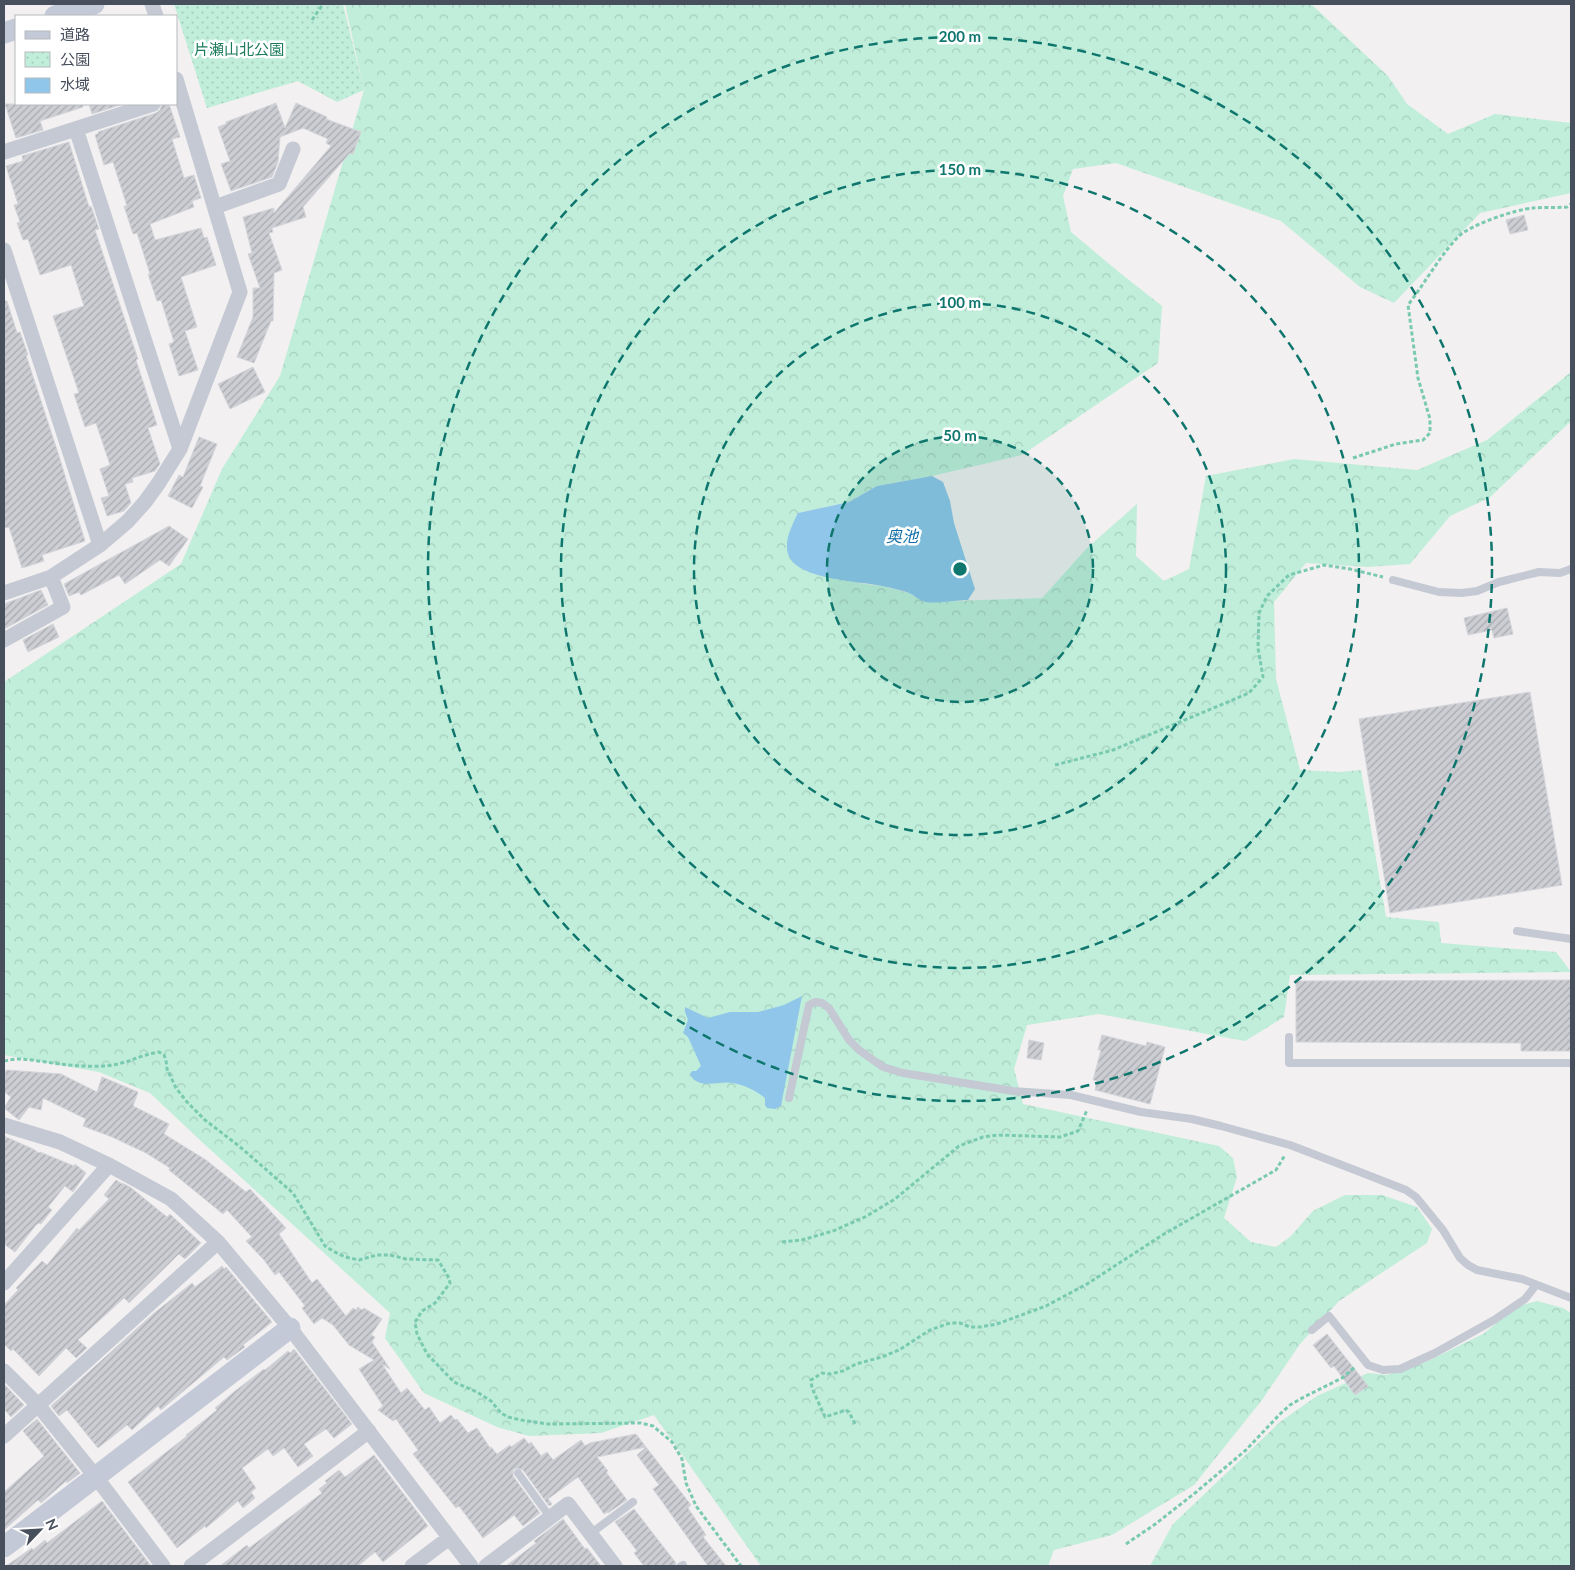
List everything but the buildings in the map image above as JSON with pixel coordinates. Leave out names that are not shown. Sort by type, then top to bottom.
[{"type":"street","points":[[58,15],[94,4]]},
{"type":"street","points":[[4,593],[51,577],[100,546],[128,521],[158,484],[180,448],[240,292],[179,96]]},
{"type":"street","points":[[4,152],[151,105]]},
{"type":"street","points":[[76,129],[180,448]]},
{"type":"street","points":[[215,207],[279,184],[293,149]]},
{"type":"street","points":[[4,250],[100,546]]},
{"type":"street","points":[[4,640],[63,607],[51,577]]},
{"type":"street","points":[[4,1126],[60,1142],[109,1164],[171,1199],[218,1242],[290,1328],[471,1566]]},
{"type":"street","points":[[4,1283],[109,1164]]},
{"type":"street","points":[[4,1436],[218,1242]]},
{"type":"street","points":[[4,1547],[290,1328]]},
{"type":"street","points":[[4,1372],[38,1405],[96,1477],[163,1566]]},
{"type":"street","points":[[190,1566],[369,1431]]},
{"type":"street","points":[[486,1566],[568,1504],[615,1566]]},
{"type":"street","points":[[412,1566],[450,1538]]},
{"type":"lane","points":[[1393,580],[1440,592],[1462,593],[1477,591],[1499,582],[1539,572],[1560,573],[1571,569]]},
{"type":"lane","points":[[1517,931],[1571,939]]},
{"type":"lane","points":[[789,1098],[809,1005],[815,1002],[822,1003],[830,1008],[849,1040],[859,1050],[883,1067],[903,1073],[1013,1092],[1071,1095],[1141,1112],[1222,1126],[1290,1145],[1406,1190],[1416,1197],[1428,1211],[1443,1230],[1460,1258],[1468,1265],[1477,1270],[1522,1279],[1571,1298]]},
{"type":"lane","points":[[1289,1037],[1289,1063],[1571,1062]]},
{"type":"lane","points":[[1312,1330],[1329,1316],[1368,1365],[1382,1370],[1400,1369],[1435,1353],[1494,1320],[1525,1299],[1536,1285]]},
{"type":"lane","points":[[518,1473],[550,1517]]},
{"type":"lane","points":[[590,1534],[633,1502]]},
{"type":"path","points":[[312,20],[323,4]]},
{"type":"path","points":[[1354,458],[1396,444],[1424,440],[1430,433],[1430,420],[1418,378],[1408,304],[1416,296],[1442,256],[1459,235],[1470,228],[1519,210],[1567,207],[1571,204]]},
{"type":"path","points":[[1055,765],[1113,750],[1249,693],[1263,677],[1258,648],[1259,613],[1267,596],[1289,575],[1324,565],[1350,569],[1393,580]]},
{"type":"path","points":[[4,1061],[14,1058],[26,1058],[79,1065],[118,1065],[138,1059],[146,1054],[159,1052],[164,1055],[167,1069],[176,1088],[187,1102],[205,1120],[293,1193],[325,1246],[345,1257],[359,1260],[377,1255],[390,1255],[406,1259],[438,1260],[450,1283],[435,1302],[422,1311],[415,1322],[417,1334],[427,1354],[454,1382],[477,1392],[491,1401],[501,1413],[508,1417],[548,1424],[641,1423],[653,1426],[672,1442],[682,1459],[686,1483],[696,1506],[741,1566]]},
{"type":"path","points":[[782,1242],[802,1240],[833,1231],[865,1217],[895,1199],[960,1146],[975,1140],[998,1135],[1060,1137],[1078,1131],[1091,1100]]},
{"type":"path","points":[[855,1424],[846,1410],[825,1418],[812,1388],[811,1380],[815,1376],[822,1372],[830,1374],[843,1371],[856,1364],[882,1357],[899,1350],[930,1330],[950,1323],[960,1323],[970,1327],[997,1324],[1046,1306],[1087,1284],[1164,1234],[1276,1170],[1290,1145]]},
{"type":"path","points":[[1126,1544],[1195,1493],[1246,1450],[1290,1406],[1342,1378],[1364,1360]]},
{"type":"green space","name":"片瀬山北公園","points":[[174,4],[343,4],[364,90],[337,102],[298,81],[207,108]]},
{"type":"green space","points":[[345,4],[1311,4],[1388,76],[1407,104],[1448,134],[1495,114],[1571,123],[1571,193],[1480,213],[1394,303],[1360,287],[1281,221],[1116,163],[1073,169],[1063,196],[1071,232],[1162,306],[1158,363],[1022,455],[932,476],[877,486],[849,502],[798,513],[788,554],[796,564],[813,573],[883,586],[909,593],[926,602],[1042,598],[1087,548],[1137,504],[1136,556],[1164,581],[1189,569],[1206,476],[1294,459],[1417,470],[1487,440],[1571,372],[1571,424],[1569,423],[1489,498],[1450,516],[1410,564],[1368,567],[1306,563],[1274,602],[1276,679],[1300,770],[1339,772],[1361,770],[1386,917],[1439,922],[1441,943],[1556,952],[1571,972],[1290,975],[1284,1017],[1245,1041],[1099,1014],[1027,1025],[1014,1069],[1023,1104],[1219,1146],[1233,1158],[1237,1177],[1224,1218],[1251,1242],[1276,1247],[1290,1237],[1313,1211],[1345,1195],[1382,1195],[1417,1207],[1432,1229],[1427,1243],[1339,1301],[1300,1344],[1262,1400],[1194,1485],[1112,1535],[1054,1550],[1048,1566],[761,1566],[654,1415],[601,1433],[529,1436],[497,1427],[424,1393],[385,1338],[390,1313],[150,1093],[99,1072],[4,1055],[4,682],[181,564],[222,469],[280,376],[364,90]]},
{"type":"green space","points":[[1537,1301],[1563,1308],[1571,1313],[1571,1566],[1150,1566],[1173,1524],[1280,1422],[1317,1396],[1368,1373],[1387,1375],[1428,1361],[1483,1334],[1518,1306]]},
{"type":"water","name":"奥池","points":[[932,476],[943,482],[950,501],[954,523],[975,589],[968,600],[926,602],[901,590],[817,575],[804,570],[794,563],[788,554],[788,538],[798,513],[849,502],[877,486]]},
{"type":"water","points":[[802,996],[781,1106],[775,1109],[767,1108],[765,1098],[742,1085],[727,1082],[703,1084],[694,1079],[690,1074],[701,1066],[688,1037],[683,1033],[688,1020],[685,1007],[708,1018],[730,1012],[758,1012],[784,1005]]}]
